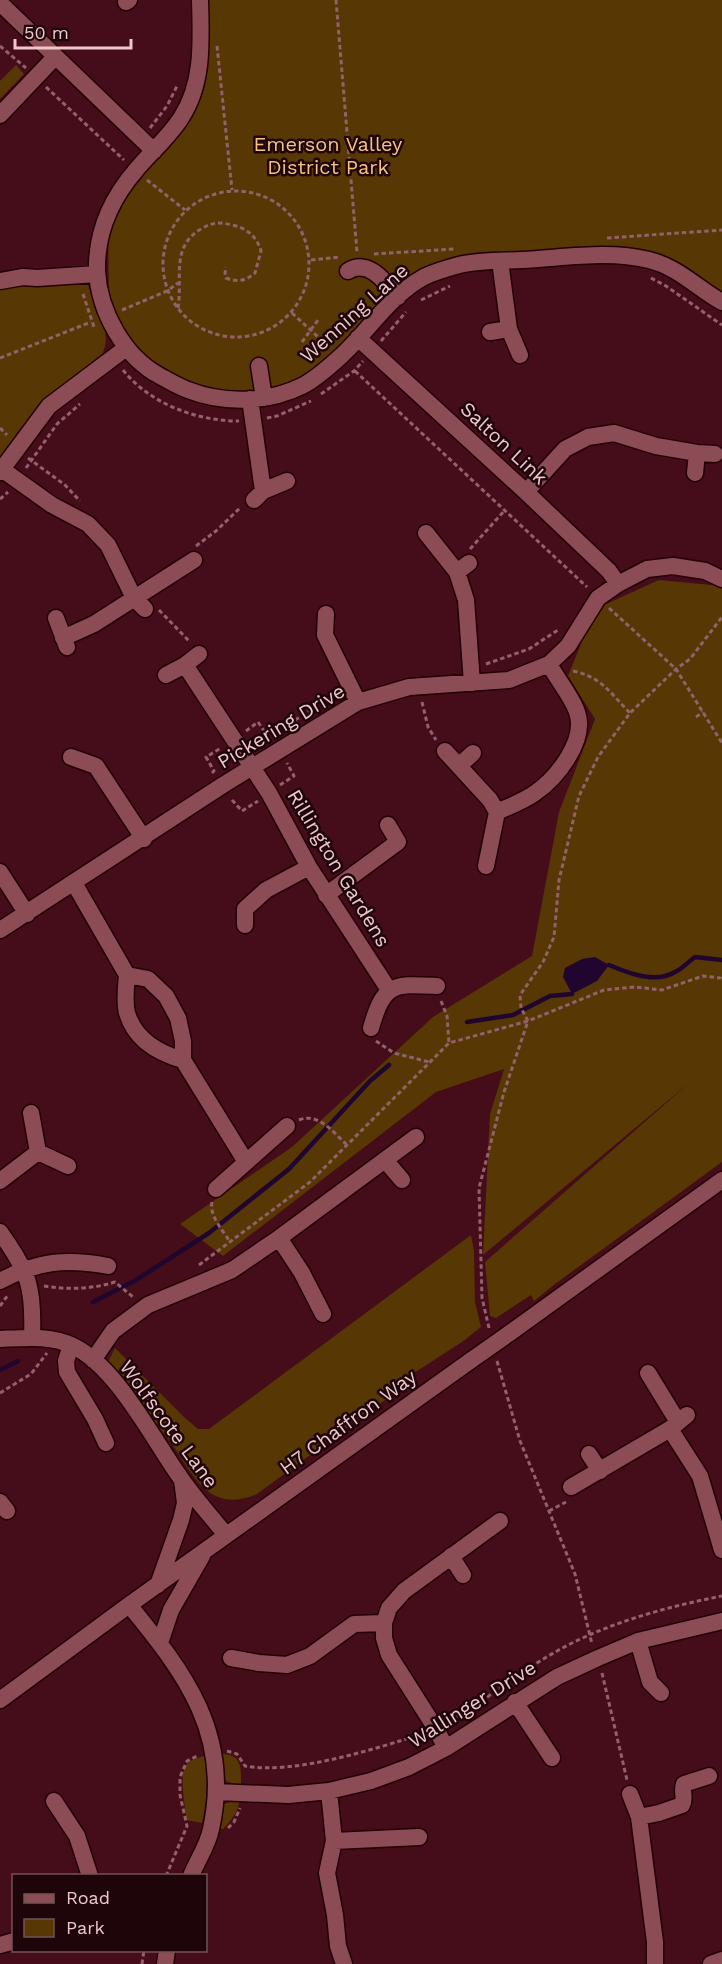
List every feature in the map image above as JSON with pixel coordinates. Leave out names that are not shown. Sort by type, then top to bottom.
[{"type":"street","points":[[140,603],[108,545],[88,524],[52,505],[1,471],[49,406],[119,352],[97,274],[108,236],[110,204],[129,165],[148,145],[182,117],[197,80],[201,49],[200,0]]},
{"type":"street","points":[[0,3],[148,145]]},
{"type":"street","points":[[0,115],[55,57]]},
{"type":"street","name":"Wenning Lane","points":[[119,352],[188,390],[222,399],[257,399],[302,386],[340,357],[358,338],[403,304],[424,277],[461,265],[500,261],[604,255],[649,260],[680,272],[706,293],[722,302]]},
{"type":"street","points":[[500,261],[509,329],[520,355]]},
{"type":"street","points":[[348,270],[367,268],[377,275],[403,304]]},
{"type":"street","points":[[0,281],[23,277],[97,274]]},
{"type":"street","points":[[490,332],[509,329]]},
{"type":"street","name":"Salton Link","points":[[358,338],[526,492],[609,571],[618,584]]},
{"type":"street","points":[[259,366],[253,421],[258,496],[287,482]]},
{"type":"street","points":[[526,492],[565,449],[588,437],[614,433],[656,446],[715,454]]},
{"type":"street","points":[[695,473],[697,453]]},
{"type":"street","points":[[426,533],[463,568],[472,683]]},
{"type":"street","points":[[56,618],[65,643],[94,624],[140,603],[194,560]]},
{"type":"street","name":"Pickering Drive","points":[[0,930],[358,702],[409,687],[509,680],[553,671],[598,598],[618,584],[647,569],[674,566],[705,571],[722,579]]},
{"type":"street","points":[[326,614],[325,635],[358,702]]},
{"type":"street","points":[[166,675],[199,654]]},
{"type":"street","name":"Rillington Gardens","points":[[185,665],[269,793],[326,895],[389,990]]},
{"type":"street","points":[[497,812],[535,793],[556,773],[572,752],[579,730],[577,712],[553,671]]},
{"type":"street","points":[[445,751],[490,800],[497,812],[492,861]]},
{"type":"street","points":[[460,765],[473,753]]},
{"type":"street","points":[[71,757],[96,766],[144,839]]},
{"type":"street","points":[[326,895],[398,842],[388,825]]},
{"type":"street","points":[[244,925],[245,909],[266,890],[309,867]]},
{"type":"street","points":[[0,872],[27,914]]},
{"type":"street","points":[[74,883],[127,975],[127,1014],[136,1030],[150,1047],[165,1055],[183,1059]]},
{"type":"street","points":[[127,975],[148,979],[166,996],[178,1018],[183,1041],[183,1059],[246,1161]]},
{"type":"street","points":[[371,1028],[377,1005],[389,990],[404,985],[438,986]]},
{"type":"street","points":[[32,1113],[38,1152]]},
{"type":"street","points":[[216,1189],[286,1126]]},
{"type":"street","points":[[93,1360],[113,1331],[148,1305],[232,1270],[416,1137]]},
{"type":"street","points":[[38,1152],[68,1167]]},
{"type":"street","points":[[0,1181],[38,1152]]},
{"type":"street","points":[[385,1160],[402,1180]]},
{"type":"street","name":"H7 Chaffron Way","points":[[0,1700],[205,1550],[722,1180]]},
{"type":"street","points":[[0,1232],[27,1277],[33,1311],[32,1338]]},
{"type":"street","points":[[279,1238],[302,1272],[319,1308],[300,1308]]},
{"type":"street","points":[[0,1281],[14,1274],[27,1277],[54,1261],[81,1261],[108,1266]]},
{"type":"street","name":"Wolfscote Lane","points":[[0,1339],[53,1340],[71,1345],[93,1360],[113,1380],[182,1480],[226,1535]]},
{"type":"street","points":[[71,1345],[66,1361],[67,1372],[91,1411],[106,1443]]},
{"type":"street","points":[[648,1373],[678,1422],[700,1476],[722,1550]]},
{"type":"street","points":[[571,1487],[678,1422]]},
{"type":"street","points":[[589,1454],[600,1471]]},
{"type":"street","points":[[158,1586],[185,1503],[182,1480]]},
{"type":"street","points":[[446,1748],[389,1655],[384,1638],[384,1623],[389,1608],[404,1591],[500,1521]]},
{"type":"street","points":[[160,1643],[171,1610],[205,1550]]},
{"type":"street","points":[[451,1556],[463,1575]]},
{"type":"street","points":[[129,1605],[160,1643],[190,1687],[204,1719],[214,1753],[217,1792],[211,1831],[191,1874]]},
{"type":"street","name":"Wallinger Drive","points":[[217,1792],[288,1796],[328,1791],[371,1781],[409,1767],[446,1748],[515,1702],[557,1677],[597,1658],[638,1641],[722,1621]]},
{"type":"street","points":[[231,1658],[287,1665],[310,1656],[354,1624],[384,1623]]},
{"type":"street","points":[[638,1641],[650,1682],[661,1692]]},
{"type":"street","points":[[515,1702],[552,1758]]},
{"type":"street","points":[[639,1817],[682,1805],[684,1784],[708,1776]]},
{"type":"street","points":[[328,1791],[334,1841],[327,1873],[338,1946],[344,1964]]},
{"type":"street","points":[[630,1794],[639,1817],[656,1964]]},
{"type":"street","points":[[54,1801],[78,1836],[90,1874]]},
{"type":"street","points":[[334,1841],[418,1837]]},
{"type":"street","points":[[711,1964],[722,1960]]},
{"type":"path","points":[[336,0],[357,255]]},
{"type":"path","points":[[216,36],[231,190]]},
{"type":"path","points":[[0,46],[129,165],[185,210]]},
{"type":"path","points":[[117,166],[129,165],[148,145],[177,85]]},
{"type":"path","points":[[231,190],[255,193],[276,202],[293,217],[305,237],[310,260],[309,279],[292,313],[275,327],[255,336],[234,338],[213,334],[193,325],[178,310],[167,291],[162,270],[164,248],[172,228],[185,210],[207,196],[231,190]]},
{"type":"path","points":[[178,310],[180,296],[178,283],[183,248],[190,235],[211,223],[219,222],[244,228],[251,234],[260,247],[259,264],[255,273],[250,278],[231,280],[226,278],[226,267]]},
{"type":"path","points":[[80,275],[84,300],[96,331]]},
{"type":"path","points":[[649,278],[666,286],[722,325]]},
{"type":"path","points":[[418,301],[458,282]]},
{"type":"path","points":[[0,357],[109,316],[167,291],[178,283]]},
{"type":"path","points":[[119,352],[124,370],[144,389],[165,404],[200,417],[253,421],[277,416],[305,404],[354,371],[372,351],[403,304]]},
{"type":"path","points":[[292,313],[676,669],[722,743]]},
{"type":"path","points":[[302,342],[318,320]]},
{"type":"path","points":[[116,376],[124,370]]},
{"type":"path","points":[[0,500],[18,481],[57,424],[80,404]]},
{"type":"path","points":[[194,560],[191,549],[216,531],[244,503],[258,496]]},
{"type":"path","points":[[463,568],[468,550],[505,510]]},
{"type":"path","points":[[490,1331],[482,1298],[479,1188],[504,1092],[528,1021],[521,1008],[520,995],[543,962],[554,937],[559,880],[579,796],[598,757],[630,713],[676,669],[690,659],[722,617]]},
{"type":"path","points":[[553,671],[563,669],[589,675],[604,684],[630,713]]},
{"type":"path","points":[[422,700],[428,727],[445,751]]},
{"type":"path","points":[[696,717],[703,712]]},
{"type":"path","points":[[198,1266],[310,1182],[449,1043],[528,1021],[604,990],[635,987],[662,990],[703,976],[720,978],[722,975]]},
{"type":"path","points":[[438,986],[438,993],[447,1016],[449,1043]]},
{"type":"path","points":[[371,1028],[374,1038],[380,1045],[394,1053],[429,1062]]},
{"type":"path","points":[[286,1126],[306,1118],[322,1122],[346,1144]]},
{"type":"path","points":[[213,1215],[231,1242]]},
{"type":"path","points":[[0,1306],[9,1293],[27,1277],[59,1289],[107,1284],[115,1281],[136,1300]]},
{"type":"path","points":[[0,1393],[31,1374],[46,1356],[53,1340]]},
{"type":"path","points":[[495,1353],[520,1441],[575,1574],[630,1794]]},
{"type":"path","points":[[166,1874],[187,1826],[180,1795],[180,1777],[187,1761],[202,1754],[231,1751],[237,1754],[245,1766],[254,1768],[319,1762],[436,1729],[474,1707],[516,1676],[589,1635],[642,1617],[722,1596]]},
{"type":"green space","name":"Emerson Valley District Park","points":[[202,0],[722,0],[722,300],[662,258],[512,251],[413,286],[302,386],[221,394],[153,372],[109,316],[108,218],[163,150],[191,72]]},
{"type":"green space","points":[[16,65],[24,74],[0,99],[0,81]]},
{"type":"green space","points":[[83,280],[88,285],[105,329],[106,338],[102,354],[45,399],[20,429],[0,459],[0,286]]},
{"type":"green space","points":[[659,580],[722,586],[722,1162],[534,1301],[531,1295],[496,1318],[490,1316],[485,1262],[689,1083],[483,1255],[490,1114],[504,1069],[436,1092],[223,1256],[180,1224],[292,1147],[433,1017],[532,956],[559,812],[595,719],[568,676],[595,609]]},
{"type":"green space","points":[[471,1235],[474,1251],[475,1302],[481,1327],[400,1382],[400,1389],[257,1494],[228,1500],[217,1497],[205,1489],[107,1364],[115,1348],[184,1417],[198,1429],[209,1429]]},
{"type":"green space","points":[[221,1754],[237,1760],[241,1786],[226,1781]]},
{"type":"green space","points":[[204,1756],[207,1790],[202,1823],[186,1820],[183,1772],[190,1761]]},
{"type":"green space","points":[[240,1799],[236,1812],[223,1829],[215,1828],[224,1804]]},
{"type":"shaded area","points":[[595,957],[609,965],[597,981],[572,994],[563,977],[565,968],[582,959]]},
{"type":"waterway","points":[[609,965],[642,976],[659,977],[678,971],[695,957],[722,960]]},
{"type":"waterway","points":[[467,1022],[513,1015],[550,996],[572,994]]},
{"type":"waterway","points":[[93,1302],[136,1280],[209,1233],[289,1169],[370,1081],[389,1065]]},
{"type":"waterway","points":[[0,1370],[18,1361]]}]
